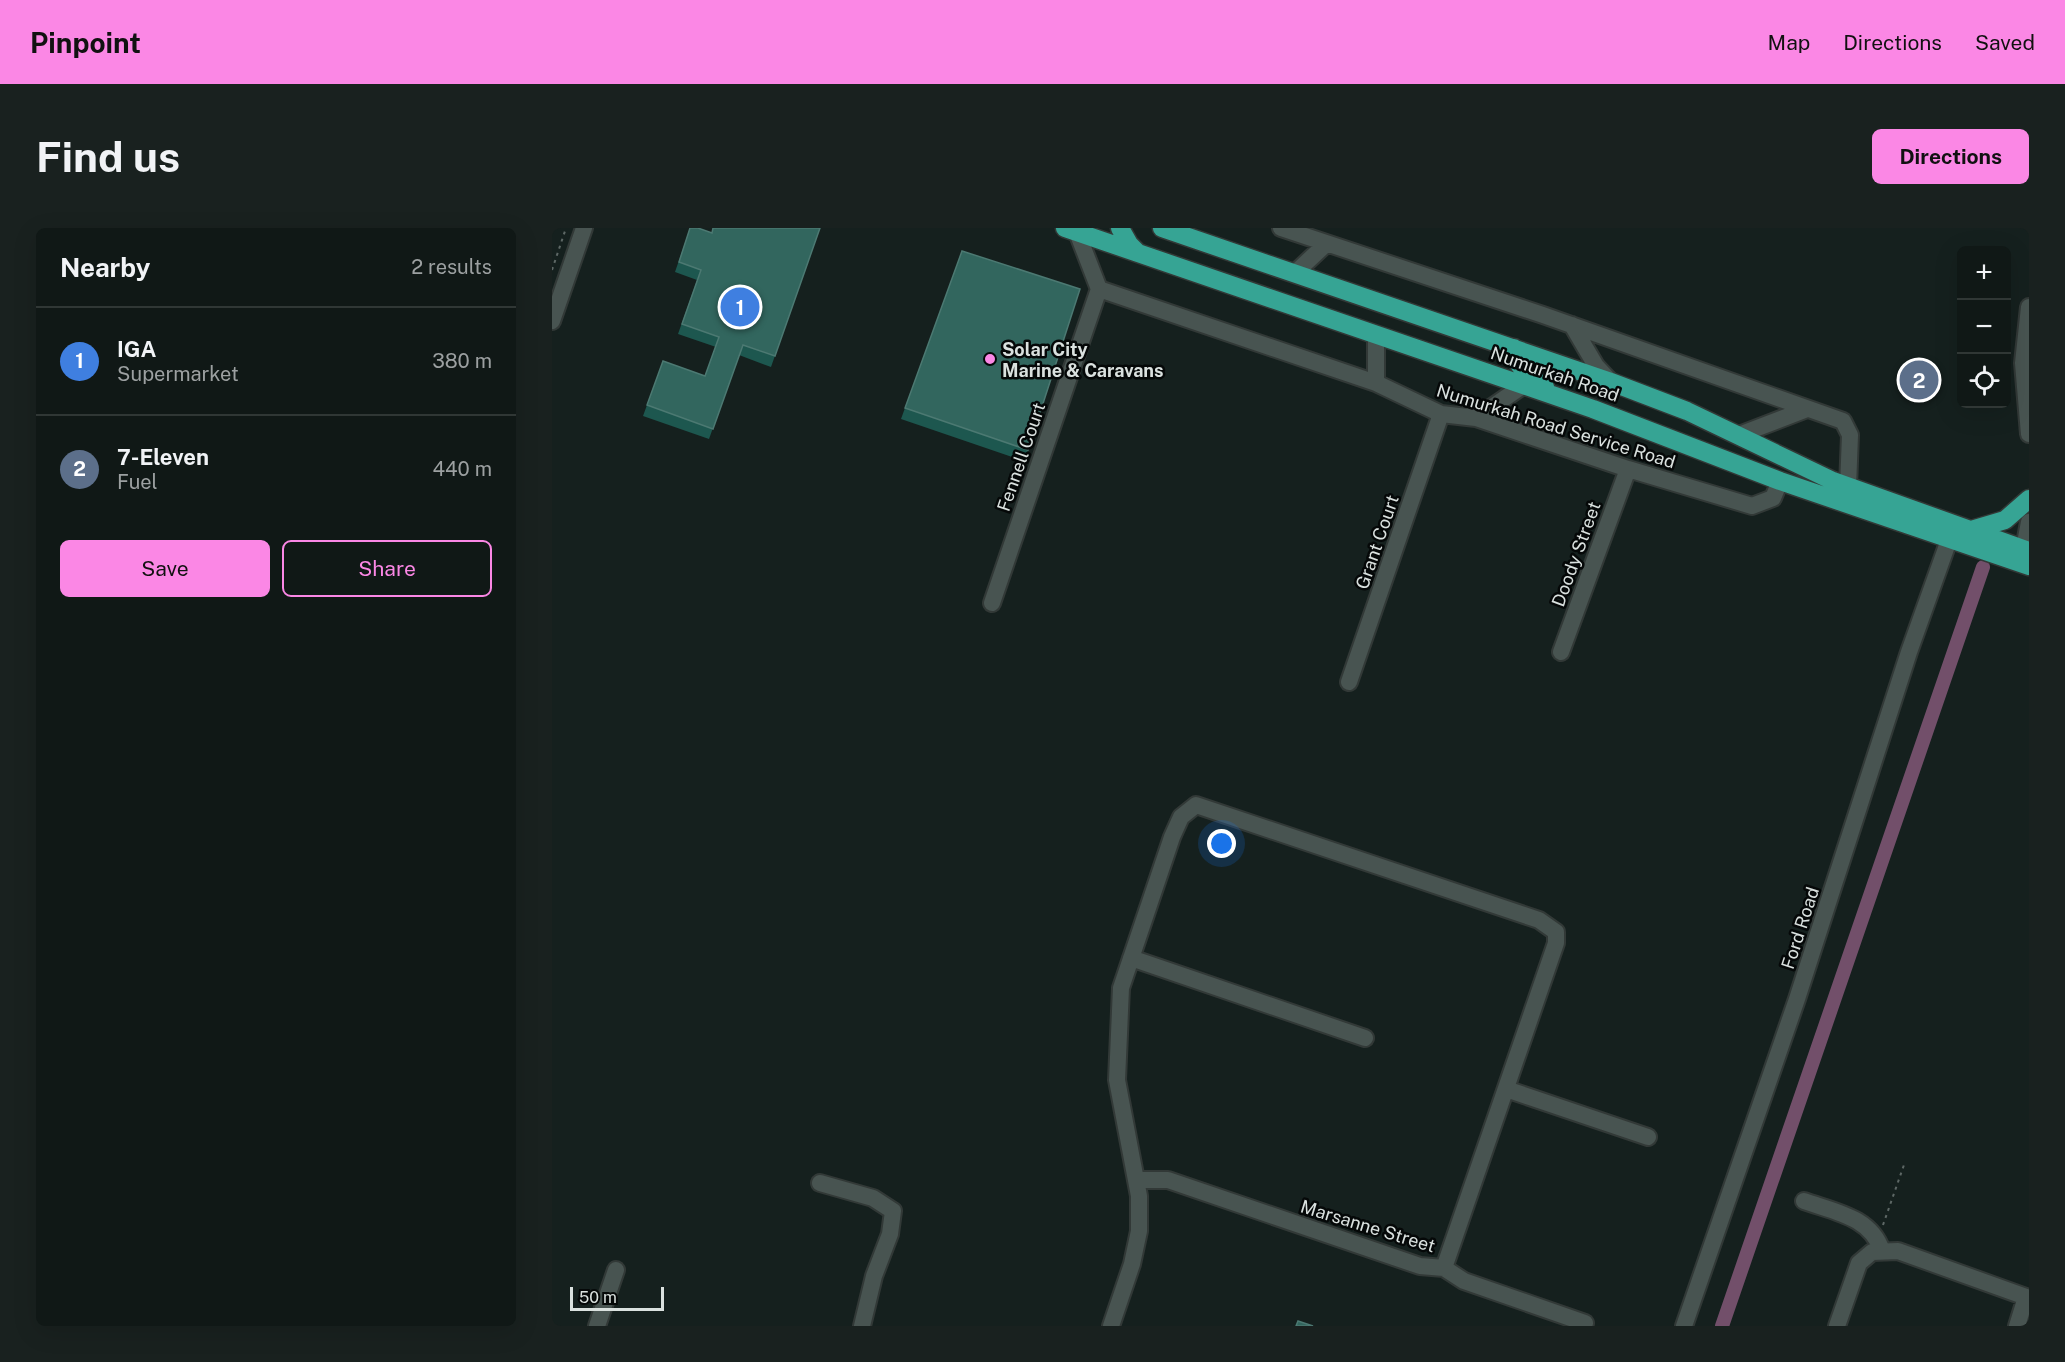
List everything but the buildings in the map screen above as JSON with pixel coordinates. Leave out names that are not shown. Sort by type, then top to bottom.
[{"type":"highway","points":[[1120,228],[1129,244],[1138,253]]},
{"type":"highway","name":"Numurkah Road","points":[[1162,228],[1611,381],[1739,435],[1848,487],[2025,557]]},
{"type":"highway","name":"Numurkah Road","points":[[1071,230],[1559,397],[1780,481],[1957,532]]},
{"type":"highway","points":[[1514,348],[1514,354],[1522,369],[1559,397]]},
{"type":"highway","points":[[1780,481],[1787,459]]},
{"type":"highway","points":[[1957,532],[2005,520],[2029,499]]},
{"type":"street","points":[[552,321],[584,228]]},
{"type":"street","points":[[1281,228],[1572,325],[1843,421],[1850,435],[1848,487]]},
{"type":"street","points":[[1071,230],[1099,289]]},
{"type":"street","points":[[1295,273],[1326,244]]},
{"type":"street","name":"Numurkah Road Service Road","points":[[1099,289],[1377,383],[1441,414],[1476,418],[1628,469],[1752,506],[1773,498],[1780,481]]},
{"type":"street","name":"Fennell Court","points":[[992,603],[1099,289]]},
{"type":"street","points":[[2029,307],[2023,363],[2029,434]]},
{"type":"street","points":[[1572,325],[1596,366],[1611,381]]},
{"type":"street","points":[[1376,334],[1377,383]]},
{"type":"street","points":[[1476,418],[1524,385]]},
{"type":"street","points":[[1739,435],[1807,408]]},
{"type":"street","name":"Grant Court","points":[[1349,682],[1441,414]]},
{"type":"street","name":"Doody Street","points":[[1561,652],[1628,469]]},
{"type":"street","points":[[2025,557],[2029,522]]},
{"type":"street","name":"Ford Road","points":[[1684,1326],[1797,999],[1909,652],[1957,532]]},
{"type":"street","points":[[1111,1326],[1132,1264],[1139,1231],[1139,1196],[1117,1080],[1121,988],[1172,837],[1181,817],[1196,806],[1539,920],[1556,932],[1556,943],[1444,1268]]},
{"type":"street","points":[[1131,958],[1365,1038]]},
{"type":"street","points":[[1506,1089],[1648,1137]]},
{"type":"street","name":"Marsanne Street","points":[[1136,1180],[1168,1180],[1420,1266],[1444,1268],[1464,1281],[1585,1323]]},
{"type":"street","points":[[820,1183],[873,1198],[893,1211],[890,1234],[874,1276],[862,1326]]},
{"type":"street","points":[[1804,1201],[1860,1220],[1877,1236],[1882,1251]]},
{"type":"street","points":[[1837,1326],[1859,1263],[1872,1252],[1882,1251],[1898,1251],[2028,1298],[2017,1326]]},
{"type":"street","points":[[597,1326],[616,1270]]},
{"type":"path","points":[[552,270],[566,228]]},
{"type":"path","points":[[1877,1232],[1887,1218],[1905,1162]]},
{"type":"waterway","points":[[1722,1326],[1983,567]]},
{"type":"place","name":"IGA","points":[[740,307]]},
{"type":"place","name":"Solar City Marine & Caravans","points":[[990,359]]},
{"type":"place","name":"7-Eleven","points":[[1919,380]]}]
